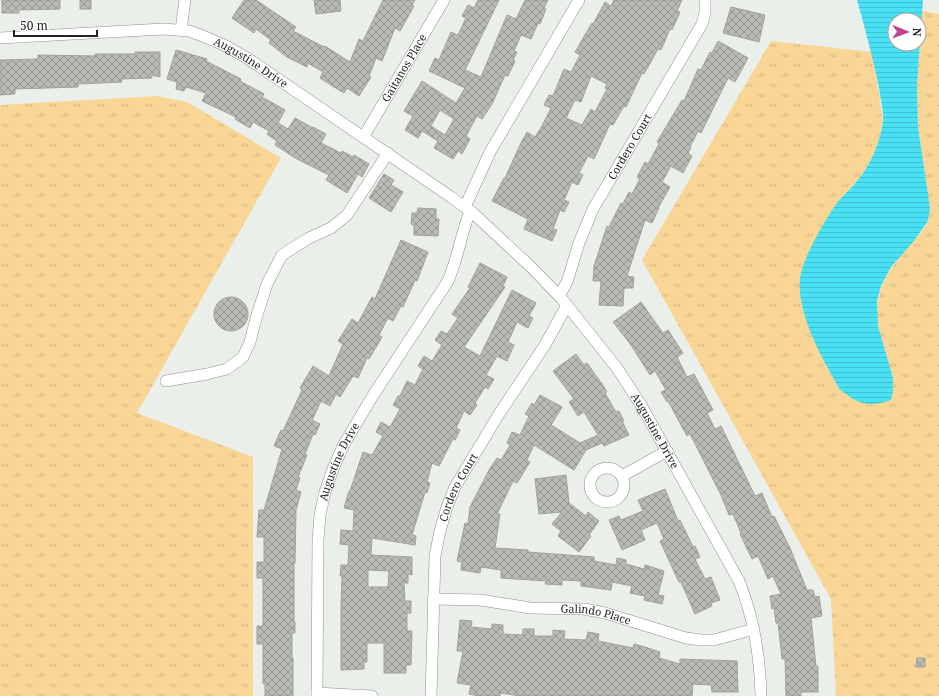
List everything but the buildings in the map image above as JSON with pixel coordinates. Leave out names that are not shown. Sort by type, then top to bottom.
[{"type":"street","points":[[181,30],[185,0]]},
{"type":"street","name":"Gaitanos Place","points":[[364,136],[444,0]]},
{"type":"street","name":"Augustine Drive","points":[[317,694],[318,540],[320,515],[325,492],[333,469],[356,423],[448,281],[455,266],[467,209],[490,152],[579,0]]},
{"type":"street","name":"Cordero Court","points":[[559,296],[567,282],[579,243],[593,209],[702,24],[706,9],[705,0]]},
{"type":"street","name":"Augustine Drive","points":[[0,38],[163,29],[181,30],[203,36],[224,45],[246,58],[364,136],[467,209],[531,266],[567,305],[617,368],[641,405],[739,581],[746,598],[754,629],[760,669],[761,696]]},
{"type":"street","points":[[166,381],[227,369],[243,357],[250,342],[267,284],[282,255],[309,238],[331,228],[347,215],[388,153]]},
{"type":"street","name":"Cordero Court","points":[[431,696],[435,556],[447,507],[455,487],[499,414],[545,345],[567,305]]},
{"type":"street","points":[[622,476],[667,451]]},
{"type":"street","name":"Galindo Place","points":[[433,599],[480,600],[530,608],[584,609],[605,613],[686,638],[700,640],[714,640],[754,629]]},
{"type":"street","points":[[317,694],[372,696]]},
{"type":"green space","points":[[922,11],[939,14],[939,696],[836,696],[831,599],[642,260],[771,41],[872,52],[883,120],[879,140],[872,159],[858,180],[837,203],[807,255],[804,312],[818,348],[838,388],[893,378],[879,331],[877,316],[878,301],[882,287],[889,272],[922,231],[928,221],[930,209],[918,127],[917,85],[919,52],[927,52],[927,12]]},
{"type":"green space","points":[[157,96],[187,102],[281,158],[137,413],[253,457],[253,696],[0,696],[0,105]]},
{"type":"water","points":[[857,0],[923,0],[922,12],[887,12],[887,52],[919,52],[917,85],[918,127],[930,208],[928,221],[914,241],[891,267],[881,286],[877,301],[878,326],[893,378],[893,392],[891,400],[867,404],[857,401],[840,389],[823,359],[811,333],[802,306],[800,279],[801,271],[809,251],[827,219],[837,203],[855,184],[867,168],[877,145],[882,129],[883,113],[872,55]]}]
